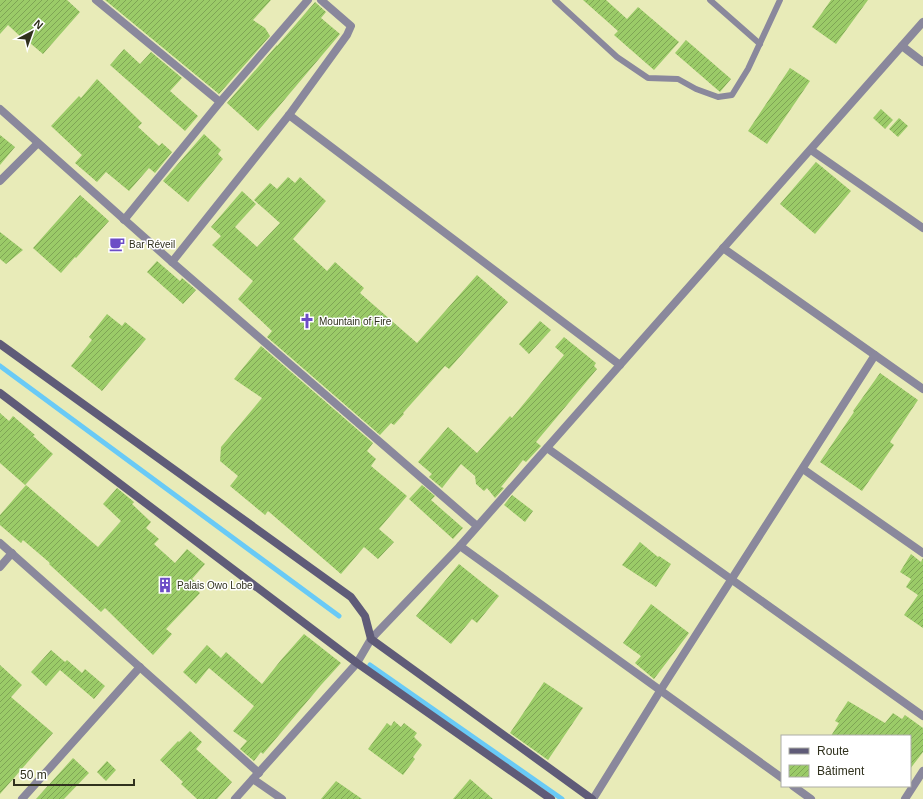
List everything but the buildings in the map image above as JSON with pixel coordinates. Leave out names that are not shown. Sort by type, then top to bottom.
[{"type":"street","points":[[96,0],[220,102]]},
{"type":"street","points":[[124,220],[220,102],[308,0]]},
{"type":"street","points":[[172,262],[289,115],[347,35],[350,26],[321,0]]},
{"type":"street","points":[[235,799],[357,663],[371,640],[460,546],[923,22]]},
{"type":"street","points":[[902,46],[923,62]]},
{"type":"street","points":[[0,109],[172,262],[477,526]]},
{"type":"street","points":[[289,115],[620,365]]},
{"type":"street","points":[[0,181],[38,143]]},
{"type":"street","points":[[811,150],[923,228]]},
{"type":"street","points":[[723,248],[923,389]]},
{"type":"street","points":[[0,344],[351,597],[365,616],[371,640],[592,799],[875,355]]},
{"type":"street","points":[[0,392],[357,663],[551,799]]},
{"type":"street","points":[[547,448],[923,716]]},
{"type":"street","points":[[803,469],[923,553]]},
{"type":"street","points":[[0,543],[140,667],[282,799]]},
{"type":"street","points":[[460,546],[781,777]]},
{"type":"street","points":[[0,567],[12,553]]},
{"type":"street","points":[[22,799],[140,667]]},
{"type":"street","points":[[905,799],[923,771]]},
{"type":"street","points":[[794,787],[811,799]]},
{"type":"lane","points":[[555,0],[617,57],[648,78],[678,79],[696,89],[718,97],[732,95],[748,69],[780,0]]},
{"type":"lane","points":[[710,0],[760,44]]},
{"type":"waterway","points":[[0,366],[339,616]]},
{"type":"waterway","points":[[370,665],[562,799]]},
{"type":"place","name":"Bar Réveil","points":[[117,244]]},
{"type":"place","name":"Mountain of Fire","points":[[307,321]]},
{"type":"place","name":"Palais Owo Lobe","points":[[165,585]]}]
